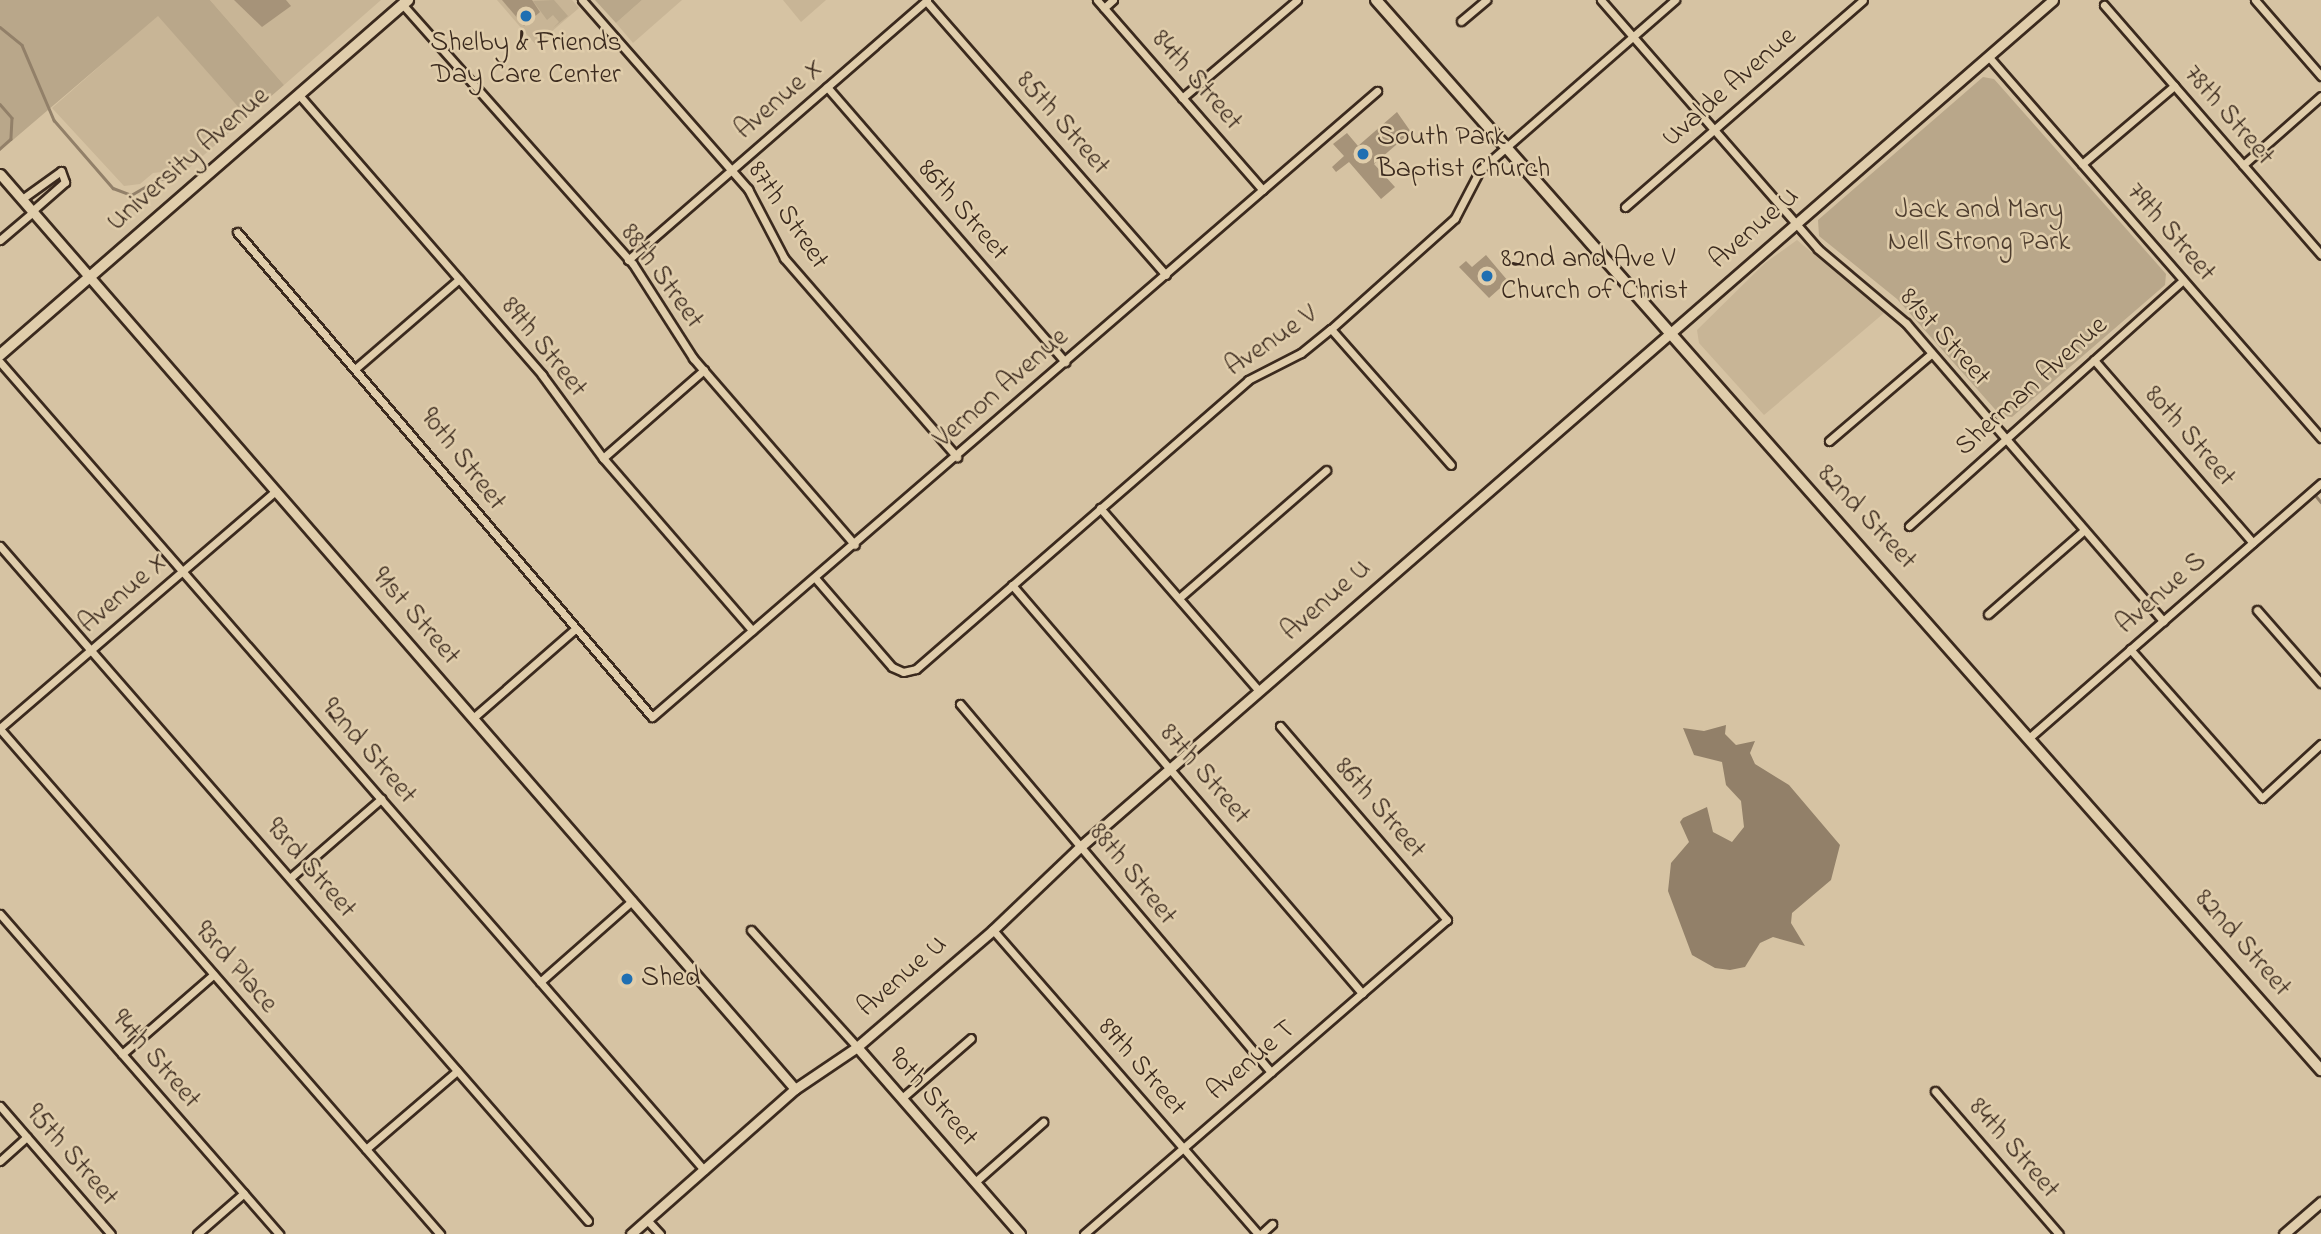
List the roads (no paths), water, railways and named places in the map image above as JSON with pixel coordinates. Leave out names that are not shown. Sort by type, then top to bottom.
[{"type":"main road","name":"82nd Street","points":[[1376,0],[1668,335],[2030,737],[2321,1070]]},
{"type":"main road","name":"University Avenue","points":[[0,355],[405,2]]},
{"type":"street","name":"87th Street","points":[[582,0],[760,208],[784,258],[957,457]]},
{"type":"street","name":"Avenue X","points":[[628,260],[927,0]]},
{"type":"street","name":"85th Street","points":[[927,0],[1166,275]]},
{"type":"street","name":"84th Street","points":[[1097,0],[1263,190]]},
{"type":"street","points":[[1104,8],[1113,0]]},
{"type":"street","points":[[1182,98],[1297,0]]},
{"type":"street","points":[[1461,21],[1486,0]]},
{"type":"street","name":"81st Street","points":[[1601,0],[1835,264],[1887,304],[1932,353],[2163,621]]},
{"type":"street","name":"Avenue V","points":[[816,579],[892,667],[903,672],[916,668],[1248,380],[1301,353],[1331,329],[1455,218],[1472,180],[1505,148],[1675,0]]},
{"type":"street","name":"Uvalde Avenue","points":[[1625,207],[1863,0]]},
{"type":"street","name":"Avenue U","points":[[631,1234],[795,1089],[857,1047],[993,930],[1080,847],[2053,0]]},
{"type":"street","points":[[2255,0],[2321,76]]},
{"type":"street","name":"88th Street","points":[[405,2],[628,260],[704,370],[855,545]]},
{"type":"street","name":"78th Street","points":[[2104,5],[2321,255]]},
{"type":"street","name":"79th Street","points":[[1988,56],[2321,438]]},
{"type":"street","points":[[2082,164],[2174,86]]},
{"type":"street","name":"86th Street","points":[[827,87],[1065,362]]},
{"type":"street","name":"Vernon Avenue","points":[[652,717],[752,630],[816,579],[1377,91]]},
{"type":"street","name":"89th Street","points":[[299,95],[542,375],[603,458],[752,630]]},
{"type":"street","points":[[2243,165],[2321,96]]},
{"type":"street","points":[[0,240],[65,182],[61,171],[22,199]]},
{"type":"street","name":"91st Street","points":[[0,174],[795,1089]]},
{"type":"street","name":"90th Street","points":[[237,232],[652,717]]},
{"type":"street","points":[[356,368],[459,279]]},
{"type":"street","name":"Sherman Avenue","points":[[1909,526],[2183,280]]},
{"type":"street","points":[[1331,329],[1451,465]]},
{"type":"street","points":[[1829,442],[1932,353]]},
{"type":"street","name":"80th Street","points":[[2094,360],[2253,543]]},
{"type":"street","name":"92nd Street","points":[[0,362],[704,1170]]},
{"type":"street","points":[[603,458],[704,370]]},
{"type":"street","points":[[1179,598],[1326,470]]},
{"type":"street","name":"Avenue S","points":[[2030,737],[2321,483]]},
{"type":"street","name":"Avenue X","points":[[0,728],[276,491]]},
{"type":"street","points":[[1100,508],[1259,691]]},
{"type":"street","points":[[1988,614],[2083,531]]},
{"type":"street","name":"93rd Street","points":[[0,546],[588,1221]]},
{"type":"street","name":"87th Street","points":[[1012,585],[1362,993]]},
{"type":"street","points":[[2257,610],[2321,683]]},
{"type":"street","points":[[473,718],[575,629]]},
{"type":"street","points":[[2130,649],[2262,798],[2321,744]]},
{"type":"street","name":"88th Street","points":[[960,704],[1271,1072]]},
{"type":"street","name":"86th Street","points":[[1280,726],[1447,920]]},
{"type":"street","name":"93rd Place","points":[[0,728],[440,1234]]},
{"type":"street","points":[[290,878],[381,799]]},
{"type":"street","points":[[540,982],[632,901]]},
{"type":"street","name":"94th Street","points":[[0,914],[279,1234]]},
{"type":"street","name":"Avenue T","points":[[1084,1234],[1447,920]]},
{"type":"street","name":"90th Street","points":[[751,930],[1020,1234]]},
{"type":"street","name":"89th Street","points":[[993,930],[1259,1234]]},
{"type":"street","points":[[122,1054],[213,975]]},
{"type":"street","points":[[902,1098],[971,1038]]},
{"type":"street","points":[[366,1149],[457,1071]]},
{"type":"street","name":"84th Street","points":[[1935,1091],[2059,1234]]},
{"type":"street","name":"95th Street","points":[[0,1106],[111,1234]]},
{"type":"street","points":[[975,1182],[1043,1122]]},
{"type":"street","points":[[0,1161],[27,1137]]},
{"type":"street","points":[[197,1234],[244,1193]]},
{"type":"street","points":[[2284,1234],[2321,1202]]},
{"type":"street","points":[[647,1220],[660,1234]]},
{"type":"street","points":[[1259,1234],[1272,1224]]},
{"type":"waterway","points":[[0,27],[22,45],[54,120],[113,188],[131,195],[157,180],[173,180]]},
{"type":"waterway","points":[[0,104],[12,118],[11,139],[0,149]]},
{"type":"waterway","points":[[2312,491],[2321,502]]},
{"type":"place","name":"Shelby & Friends Day Care Center","points":[[526,16]]},
{"type":"place","name":"South Park Baptist Church","points":[[1363,154]]},
{"type":"place","name":"82nd and Ave V Church of Christ","points":[[1487,276]]},
{"type":"place","name":"Shed","points":[[627,979]]},
{"type":"park label","name":"Jack and Mary Nell Strong Park","points":[[1979,227]]}]
